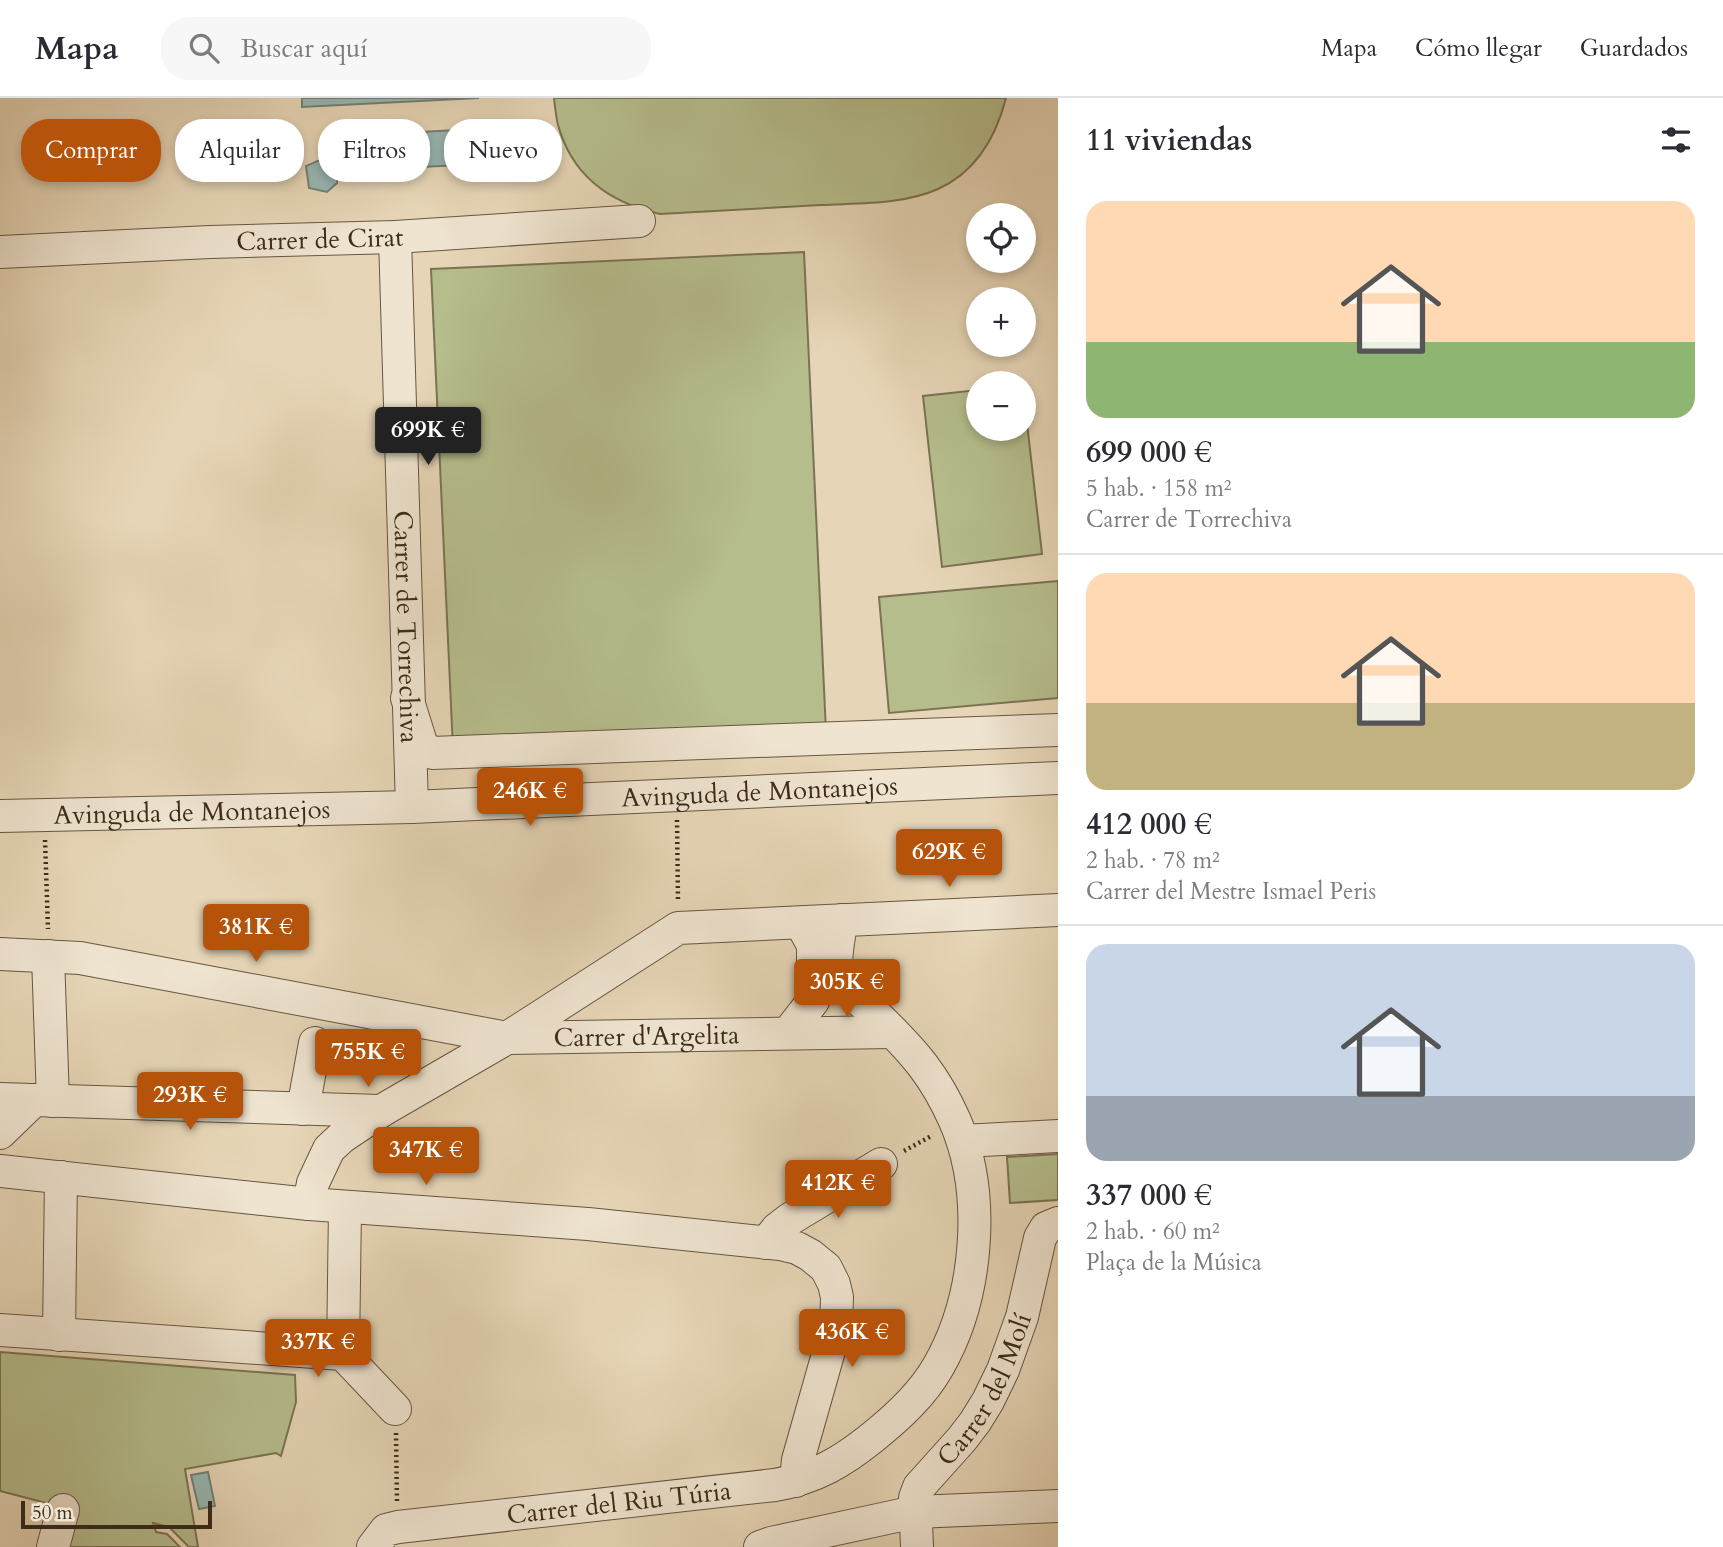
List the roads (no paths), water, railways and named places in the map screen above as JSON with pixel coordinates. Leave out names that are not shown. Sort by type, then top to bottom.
[{"type":"street","name":"Carrer de Cirat","points":[[0,252],[395,237],[639,221]]},
{"type":"street","name":"Carrer de Torrechiva","points":[[395,237],[412,807]]},
{"type":"street","points":[[407,698],[422,747],[432,753],[1058,730]]},
{"type":"street","name":"Avinguda de Montanejos","points":[[0,816],[412,807],[1058,778]]},
{"type":"street","points":[[799,1034],[813,1001],[813,945],[801,923],[1058,911]]},
{"type":"street","points":[[799,1034],[839,979],[836,953],[842,920]]},
{"type":"street","name":"Carrer d'Argelita","points":[[309,1204],[313,1183],[329,1149],[342,1137],[381,1111],[507,1038],[678,928],[801,923]]},
{"type":"street","points":[[0,954],[80,958],[507,1038]]},
{"type":"street","points":[[43,1101],[48,956]]},
{"type":"street","name":"Carrer del Riu Túria","points":[[398,1537],[796,1481],[815,1475],[864,1444],[899,1416],[921,1392],[938,1368],[952,1338],[969,1285],[973,1207],[970,1173],[959,1132],[939,1089],[924,1065],[839,979]]},
{"type":"street","name":"Carrer d'Argelita","points":[[507,1038],[893,1032]]},
{"type":"street","points":[[303,1109],[315,1043]]},
{"type":"street","points":[[0,1099],[381,1111]]},
{"type":"street","points":[[0,1133],[43,1101]]},
{"type":"street","points":[[959,1132],[1058,1136]]},
{"type":"street","points":[[766,1242],[790,1219],[881,1164]]},
{"type":"street","points":[[0,1171],[345,1208],[588,1224],[766,1242],[797,1248],[826,1268],[837,1297],[836,1326],[798,1460],[796,1481]]},
{"type":"street","points":[[59,1335],[61,1177]]},
{"type":"street","points":[[345,1208],[343,1345],[395,1409]]},
{"type":"street","name":"Carrer del Molí","points":[[915,1512],[915,1498],[919,1487],[975,1422],[993,1391],[1022,1317],[1040,1238],[1046,1228],[1058,1223]]},
{"type":"street","points":[[0,1330],[296,1352],[343,1345]]},
{"type":"street","points":[[760,1547],[915,1512],[1058,1506]]},
{"type":"street","points":[[53,1547],[63,1510]]},
{"type":"street","points":[[915,1512],[917,1547]]},
{"type":"street","points":[[373,1547],[386,1530],[398,1537]]},
{"type":"water","points":[[302,98],[479,98],[302,107]]},
{"type":"water","points":[[430,131],[444,131],[444,166],[430,167]]},
{"type":"water","points":[[318,161],[318,182],[337,183],[327,192],[309,188],[306,166]]},
{"type":"water","points":[[208,1472],[215,1506],[199,1509],[191,1475]]}]
